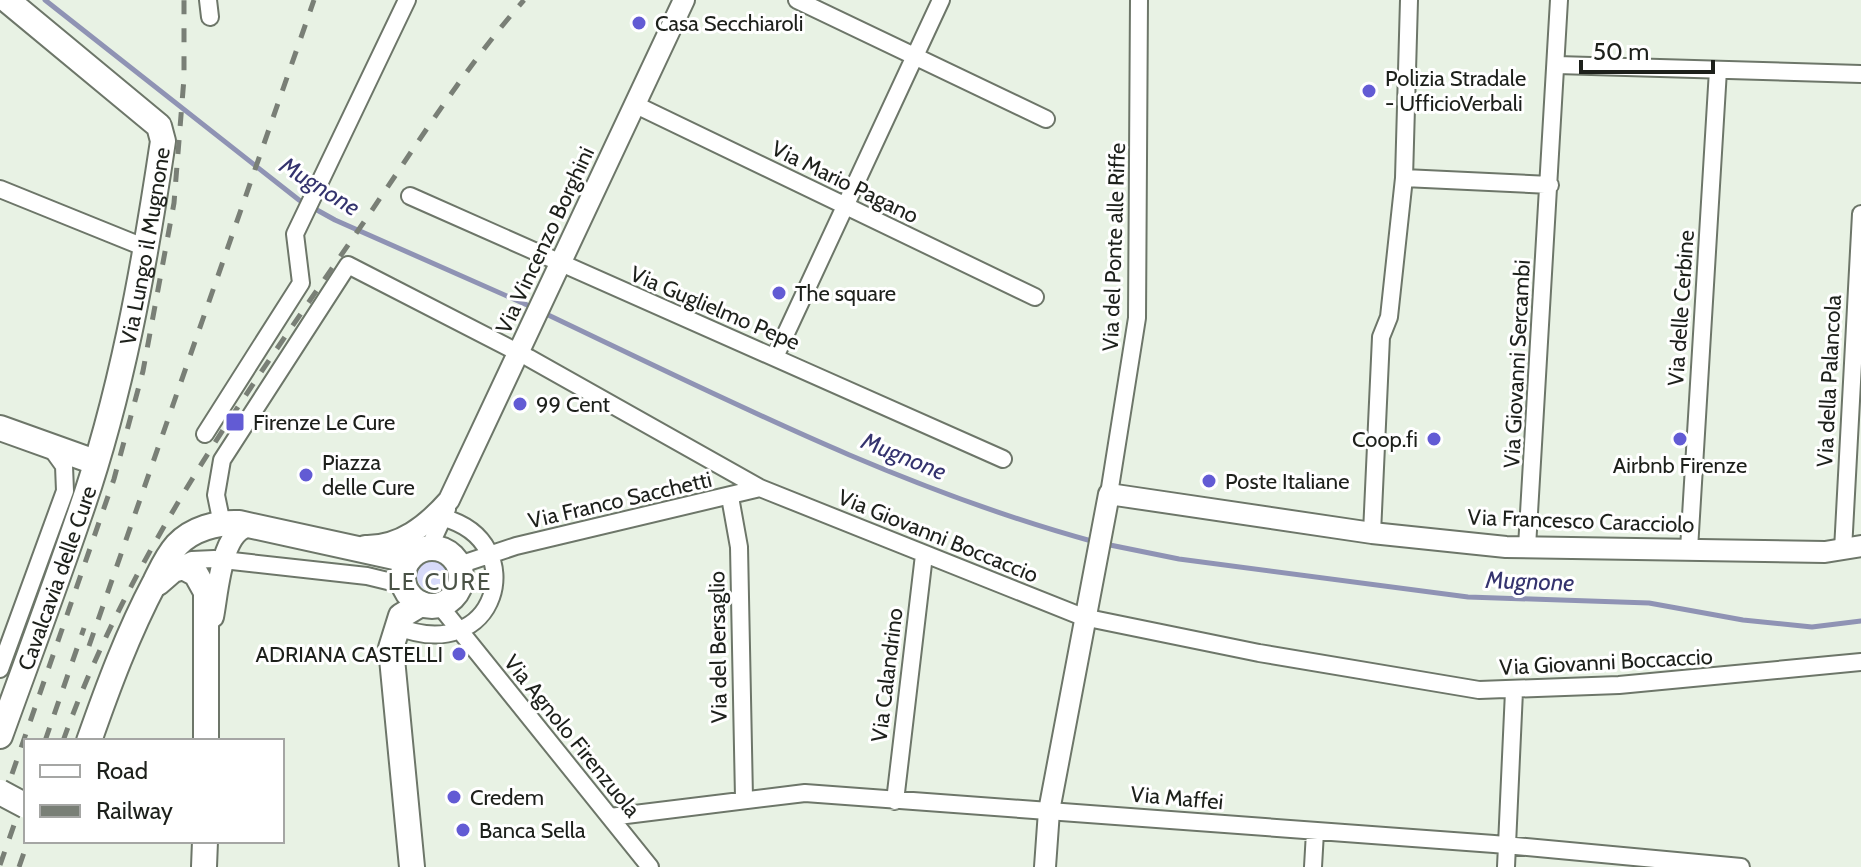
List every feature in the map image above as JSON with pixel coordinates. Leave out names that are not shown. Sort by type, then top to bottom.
[{"type":"main road","name":"Via Lungo il Mugnone","points":[[7,0],[159,126],[163,141],[146,248],[113,400],[95,462]]},
{"type":"main road","points":[[0,428],[95,462]]},
{"type":"main road","name":"Cavalcavia delle Cure","points":[[0,736],[79,518],[95,462]]},
{"type":"main road","points":[[90,739],[120,657],[151,591],[176,546],[200,530],[222,524],[253,526],[351,546],[419,554],[446,552],[459,565],[459,589],[430,605],[405,611],[394,633],[412,867]]},
{"type":"main road","points":[[419,554],[403,572],[404,585],[409,595],[430,605]]},
{"type":"main road","points":[[151,591],[173,570],[188,568],[202,582],[208,601],[206,739]]},
{"type":"main road","points":[[0,792],[24,805]]},
{"type":"main road","points":[[204,867],[205,843]]},
{"type":"street","points":[[205,434],[301,283],[295,234],[407,0]]},
{"type":"street","name":"Via Vincenzo Borghini","points":[[447,509],[684,0]]},
{"type":"street","points":[[797,0],[1046,119]]},
{"type":"street","points":[[775,357],[941,0]]},
{"type":"street","name":"Via del Ponte alle Riffe","points":[[1108,502],[1130,378],[1139,286],[1139,0]]},
{"type":"street","points":[[1372,533],[1381,337],[1389,317],[1404,178],[1409,0]]},
{"type":"street","name":"Via Giovanni Sercambi","points":[[1527,547],[1559,0]]},
{"type":"street","points":[[1557,65],[1859,70]]},
{"type":"street","name":"Via delle Cerbine","points":[[1689,549],[1718,70]]},
{"type":"street","name":"Via Mario Pagano","points":[[636,105],[1035,297]]},
{"type":"street","points":[[1404,178],[1550,185]]},
{"type":"street","points":[[0,189],[146,248]]},
{"type":"street","name":"Via Guglielmo Pepe","points":[[410,196],[1003,459]]},
{"type":"street","name":"Via della Palancola","points":[[1852,548],[1861,214]]},
{"type":"street","name":"Via Giovanni Boccaccio","points":[[222,524],[216,495],[222,460],[348,265],[519,353],[760,488],[1083,617],[1259,653],[1479,690],[1514,691],[1731,676],[1861,663]]},
{"type":"street","points":[[0,669],[66,485],[60,459],[42,444]]},
{"type":"street","name":"Via Franco Sacchetti","points":[[490,554],[760,488]]},
{"type":"street","name":"Via del Bersaglio","points":[[730,497],[739,547],[744,798]]},
{"type":"street","points":[[1045,867],[1049,811],[1083,617],[1108,502]]},
{"type":"street","name":"Via Francesco Caracciolo","points":[[1108,502],[1372,533],[1527,547],[1852,548]]},
{"type":"street","points":[[351,546],[382,545],[402,538],[447,509]]},
{"type":"street","points":[[394,633],[430,637],[460,632],[490,599],[494,577],[490,554],[473,532],[447,509]]},
{"type":"street","points":[[419,554],[447,509]]},
{"type":"street","points":[[208,648],[224,561],[236,531],[253,526]]},
{"type":"street","points":[[459,565],[490,554]]},
{"type":"street","name":"Via Calandrino","points":[[895,801],[924,555]]},
{"type":"street","points":[[173,570],[192,560],[224,561],[354,575],[404,585]]},
{"type":"street","points":[[430,605],[460,632]]},
{"type":"street","name":"Via Agnolo Firenzuola","points":[[460,632],[650,867]]},
{"type":"street","points":[[1506,867],[1514,691]]},
{"type":"street","name":"Via Maffei","points":[[610,817],[744,798],[805,793],[1506,845],[1741,867]]},
{"type":"street","points":[[1313,867],[1315,832]]},
{"type":"shaded area","points":[[432,561],[443,565],[447,576],[443,587],[432,591],[421,587],[417,576],[421,565]]},
{"type":"waterway","name":"Mugnone","points":[[45,0],[299,200],[335,220],[534,308]]},
{"type":"waterway","name":"Mugnone","points":[[544,313],[746,409],[883,469],[1024,521],[1095,542]]},
{"type":"waterway","name":"Mugnone","points":[[1105,544],[1179,559],[1468,597],[1649,603],[1743,620],[1812,627],[1861,621]]},
{"type":"railway","points":[[24,739],[114,479],[143,371],[174,203],[184,78],[184,0]]},
{"type":"railway","points":[[89,646],[314,0]]},
{"type":"railway","points":[[64,739],[121,606],[193,478],[437,114],[524,0]]},
{"type":"railway","points":[[46,739],[84,628]]},
{"type":"railway","points":[[12,774],[24,739]]},
{"type":"railway","points":[[0,865],[14,825]]},
{"type":"railway","points":[[19,867],[27,843]]},
{"type":"place","name":"Casa Secchiaroli","points":[[639,23]]},
{"type":"place","name":"Polizia Stradale - UfficioVerbali","points":[[1369,91]]},
{"type":"place","name":"The square","points":[[779,293]]},
{"type":"place","name":"99 Cent","points":[[520,404]]},
{"type":"place","name":"Firenze Le Cure","points":[[235,422]]},
{"type":"place","name":"Coop.fi","points":[[1434,439]]},
{"type":"place","name":"Airbnb Firenze","points":[[1680,439]]},
{"type":"place","name":"Piazza delle Cure","points":[[306,475]]},
{"type":"place","name":"Poste Italiane","points":[[1209,481]]},
{"type":"place","name":"ADRIANA CASTELLI","points":[[459,654]]},
{"type":"place","name":"Credem","points":[[454,797]]},
{"type":"place","name":"Banca Sella","points":[[463,830]]},
{"type":"district","name":"LE CURE","points":[[440,581]]}]
